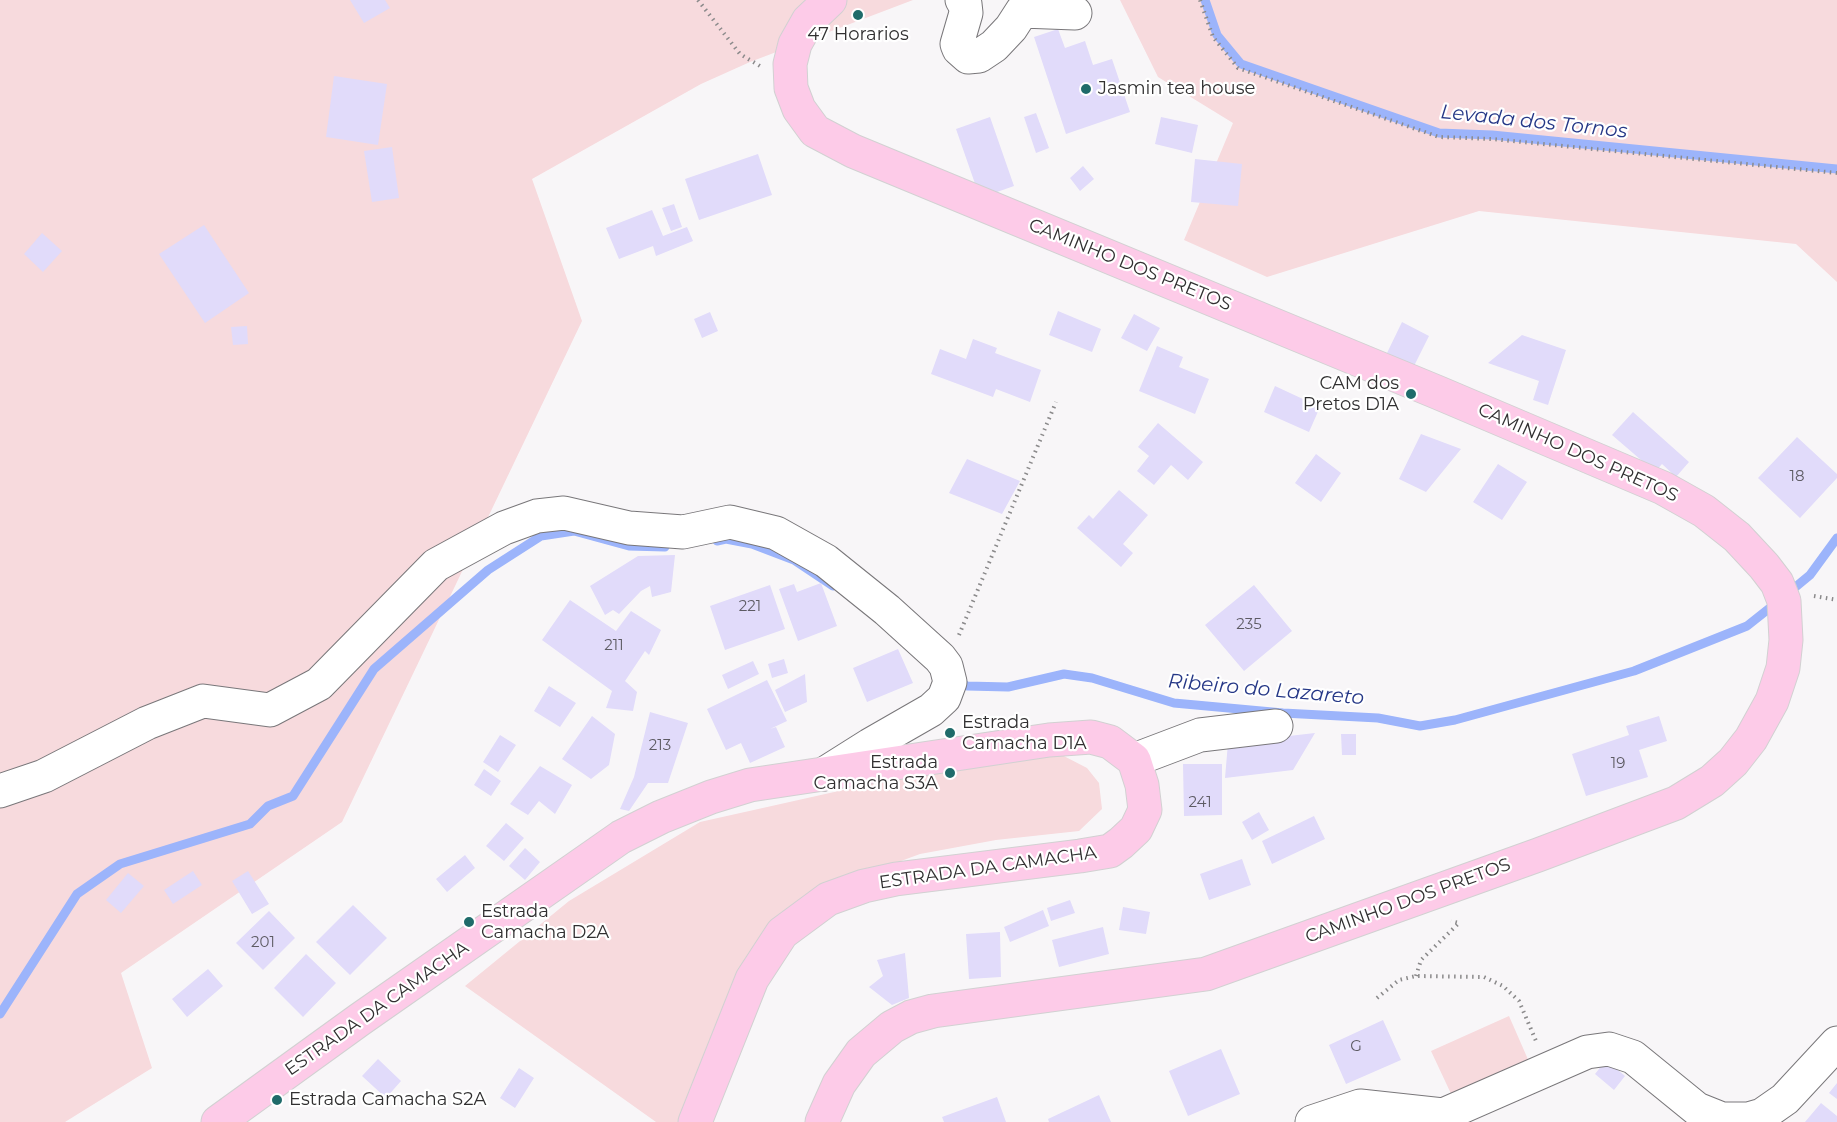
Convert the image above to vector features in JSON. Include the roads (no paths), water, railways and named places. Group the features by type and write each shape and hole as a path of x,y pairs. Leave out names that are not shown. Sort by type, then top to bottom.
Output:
{"main road":[{"name":"CAMINHO DOS PRETOS","path":"822,1122 839,1084 861,1053 892,1027 911,1017 933,1011 1206,974 1676,803 1712,781 1733,762 1751,739 1772,701 1783,668 1786,640 1780,592 1737,537 1704,511 1663,488 1429,388 853,152 814,131 799,109 791,88 790,64 795,44 808,21 830,0"},
{"name":"ESTRADA DA CAMACHA","path":"218,1122 358,1020 621,837 671,813 750,785 1015,744 1091,737 1110,742 1134,760 1142,785 1145,810 1136,829 1110,851 896,879 864,886 828,899 782,933 753,979 695,1122"}],"street":[{"path":"962,0 966,13 957,44 959,49 969,57 979,56 994,46 1011,28 1022,11 1075,13"},
{"path":"0,791 44,776 147,723 202,701 270,710 298,697 319,684 436,565 504,528 546,515 564,513 629,528 683,531 730,522 776,533 826,561 887,610 940,658 948,674 944,698 932,710 824,774"},
{"path":"1134,760 1200,735 1276,726"},
{"path":"1312,1122 1360,1106 1443,1115 1587,1052 1609,1049 1633,1057 1697,1110 1722,1119 1742,1119 1774,1108 1837,1043"}],"waterway":[{"name":"Levada dos Tornos","path":"1205,0 1217,35 1241,64 1439,133 1492,135 1837,169"},
{"name":"Ribeiro do Lazareto","path":"0,1014 77,894 120,864 250,824 268,806 293,796 374,669 488,570 541,536 574,531 629,546 665,547"},
{"name":"Ribeiro do Lazareto","path":"1787,594 1810,575 1837,538"},
{"name":"Ribeiro do Lazareto","path":"717,541 726,539 752,544 794,560 833,586"},
{"name":"Ribeiro do Lazareto","path":"955,680 967,686 1008,687 1064,674 1092,678 1174,703 1283,713 1378,718 1420,726 1455,720 1634,671 1747,626 1776,603"}],"place":[{"name":"47 Horarios","path":"858,15"},
{"name":"Jasmin tea house","path":"1086,89"},
{"name":"CAM dos Pretos D1A","path":"1411,394"},
{"name":"Estrada Camacha D1A","path":"950,733"},
{"name":"Estrada Camacha S3A","path":"950,773"},
{"name":"Estrada Camacha D2A","path":"469,922"},
{"name":"Estrada Camacha S2A","path":"277,1100"}]}
